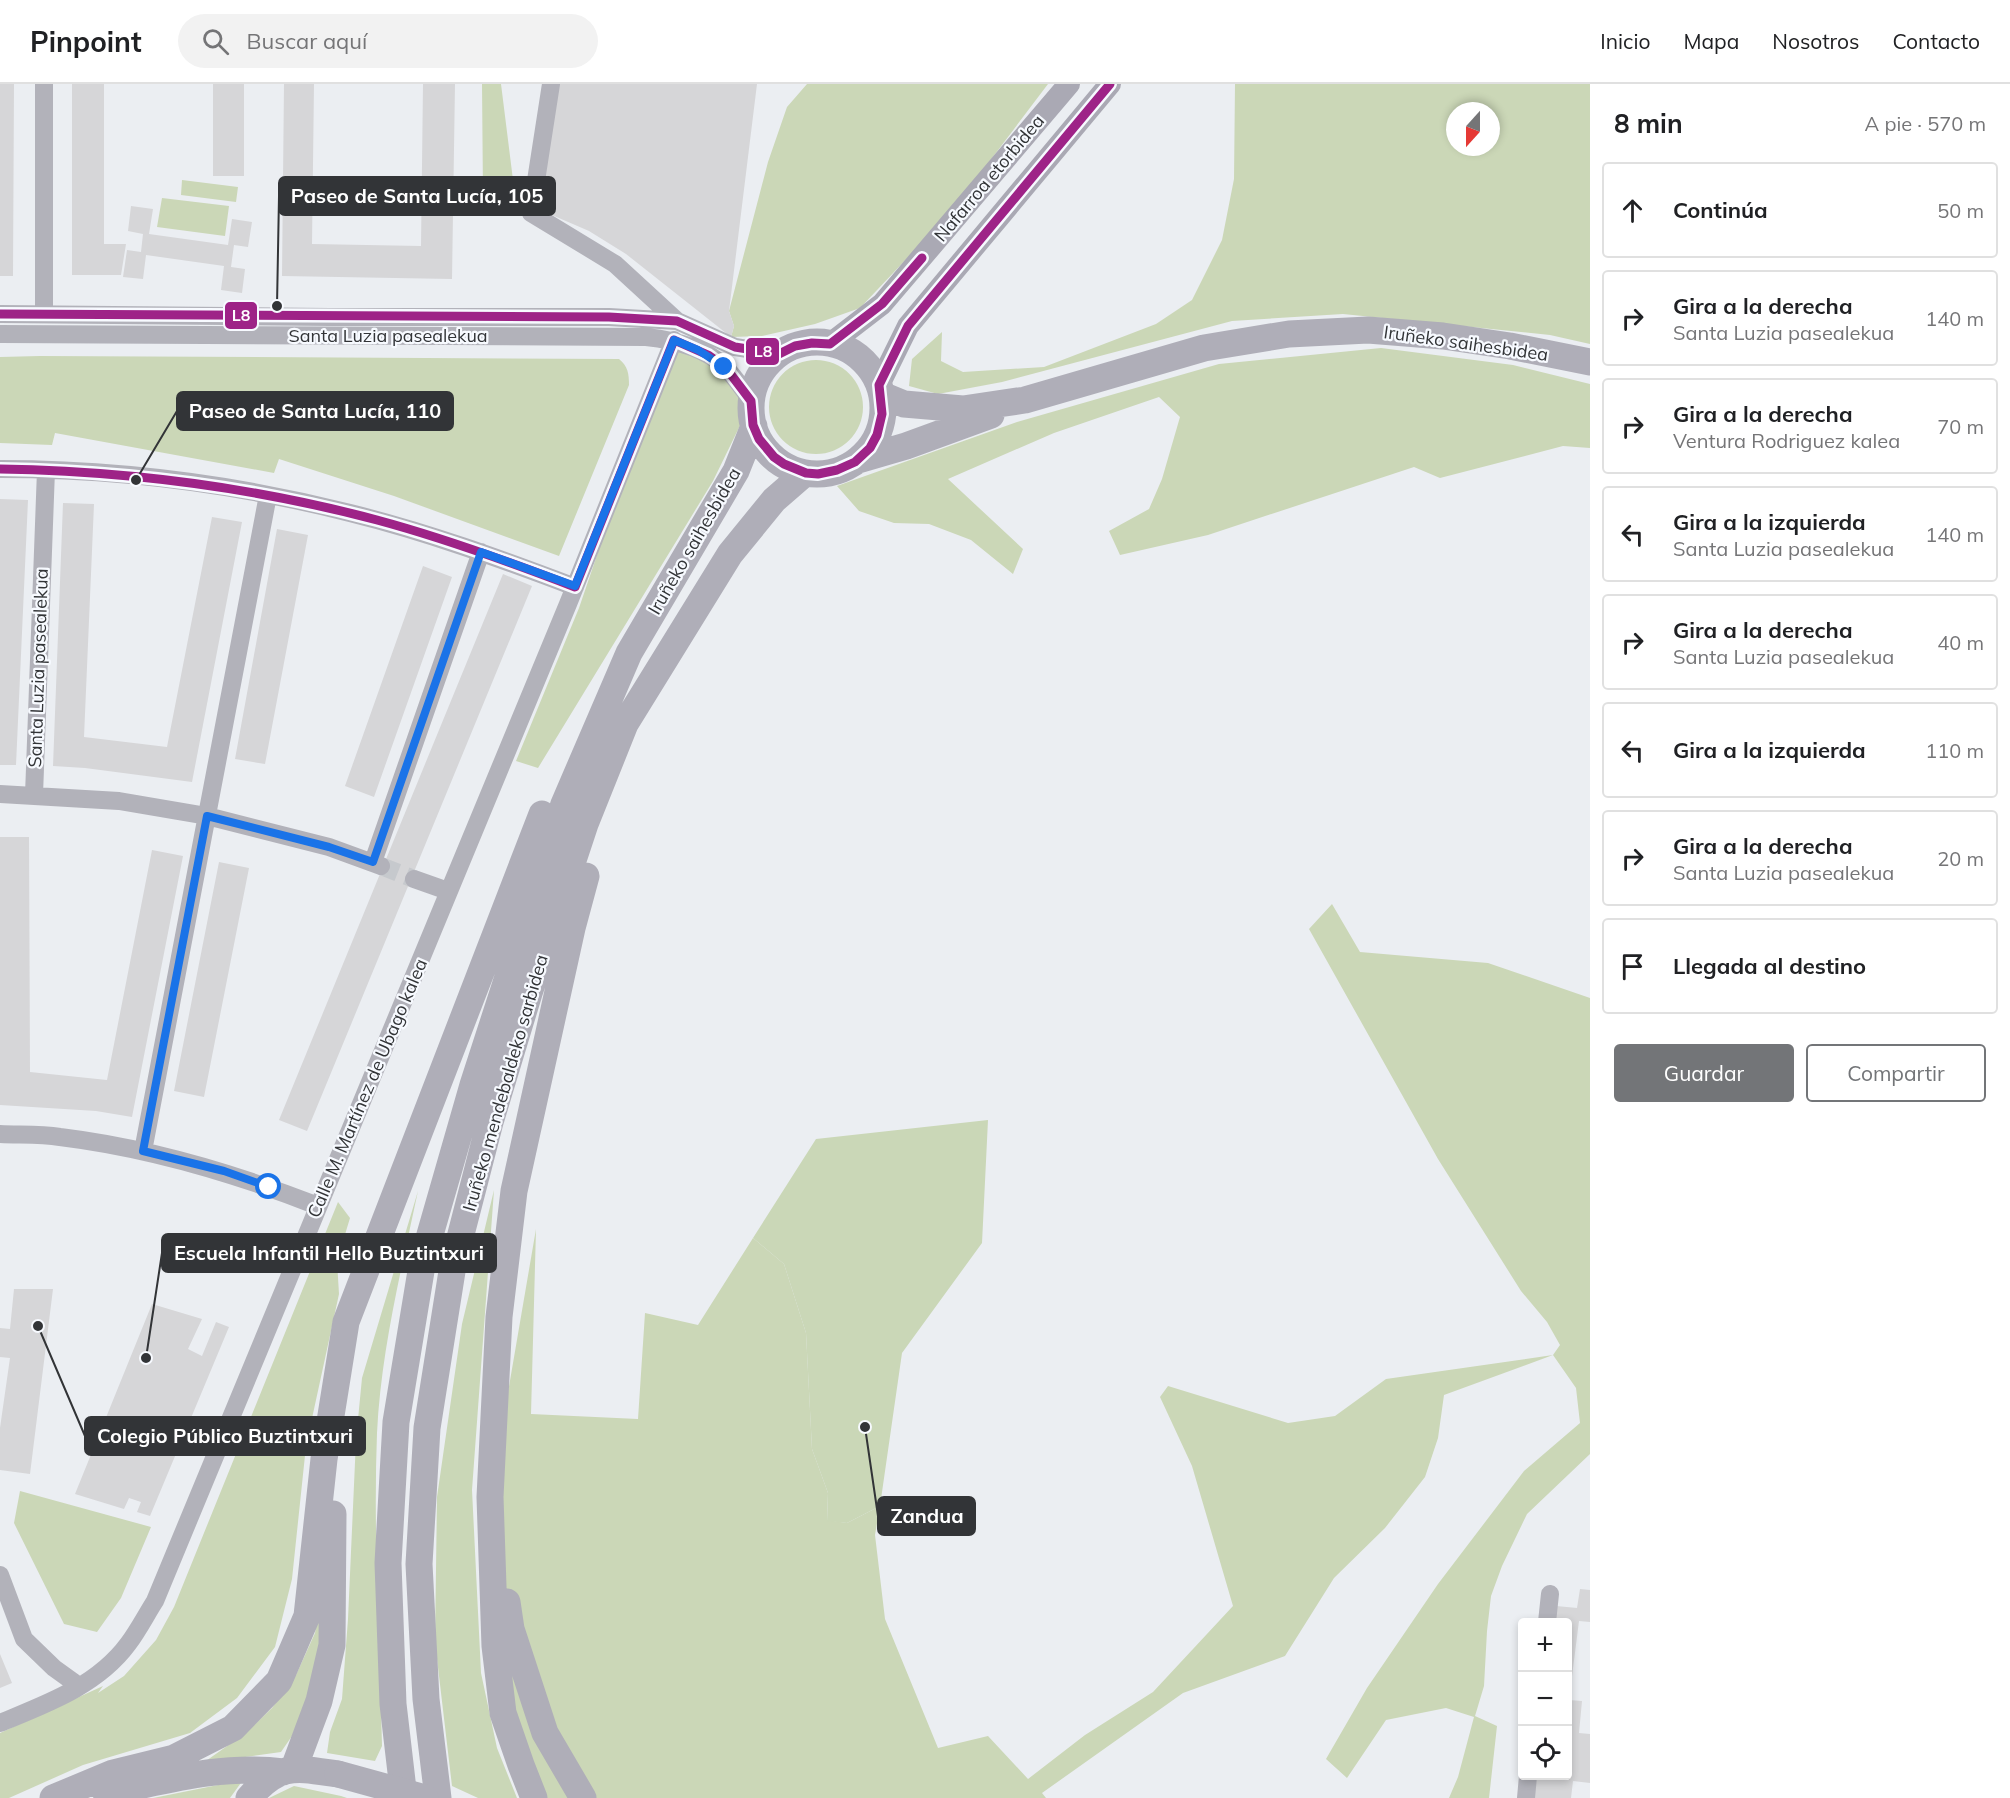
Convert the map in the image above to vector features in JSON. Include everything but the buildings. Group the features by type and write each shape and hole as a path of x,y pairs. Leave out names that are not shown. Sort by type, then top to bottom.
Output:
{"highway":[{"name":"Iruñeko saihesbidea","path":"880,390 904,404 963,410 1025,400 1204,348 1289,334 1368,330 1443,336 1510,346 1590,362"},
{"path":"812,343 830,344 851,352 868,366 880,390 883,415 880,430 871,447 858,460 842,470 824,474 806,473 788,467 773,457 761,443 753,414 756,383 766,367 779,354 795,346 812,343"},
{"name":"Iruñeko saihesbidea","path":"858,460 906,446 998,413 1025,400"},
{"name":"Iruñeko saihesbidea","path":"629,653 736,471 753,414"},
{"name":"Iruñeko saihesbidea","path":"675,643 730,554 774,500 806,473"},
{"path":"534,1798 503,1713 495,1646 490,1497 499,1317 514,1191 572,928 602,817 636,727 675,643"},
{"name":"Iruñeko mendebaldeko sarbidea","path":"438,1798 426,1699 419,1564 427,1428 453,1264 490,1122 529,993 585,824 625,724 675,643"},
{"path":"53,1798 113,1773 174,1758 232,1728 279,1681 307,1616 324,1459 346,1322 555,780 594,695 629,653"},
{"name":"Iruñeko mendebaldeko sarbidea","path":"404,1798 393,1704 388,1563 396,1422 423,1259 472,1086 564,804 629,653"},
{"path":"249,1798 262,1783 288,1770 320,1701 332,1645 334,1475 342,1386 364,1301 409,1160"},
{"path":"490,1497 511,1629 545,1733 584,1798"},
{"path":"89,1798 209,1772 256,1768 338,1774 425,1798"}],"main road":[{"name":"Nafarroa etorbidea","path":"830,344 882,304 1069,84"},
{"name":"Nafarroa etorbidea","path":"880,390 908,326 1110,84"}],"street":[{"path":"44,84 44,314"},
{"path":"551,84 531,213 615,264 677,321"},
{"name":"Santa Luzia pasealekua","path":"0,314 609,317 677,321 735,347 779,354"},
{"name":"Santa Luzia pasealekua","path":"0,334 646,337 674,340 698,350 724,367 753,414"},
{"name":"Calle M. Martínez de Ubago kalea","path":"0,1724 64,1696 101,1672 127,1645 155,1601 575,586 674,340"},
{"path":"0,469 46,470 178,481 268,495 351,513 481,552 575,586"},
{"name":"Santa Luzia pasealekua","path":"34,795 46,470"},
{"path":"143,1151 268,495"},
{"path":"0,794 119,801 207,816 329,847 377,864 481,552"},
{"path":"414,879 448,891"},
{"path":"0,1134 58,1136 143,1151 224,1171 318,1206"},
{"path":"0,1575 24,1639 54,1668 79,1686"},
{"path":"1548,1618 1550,1594"},
{"path":"1526,1798 1528,1780"}],"green space":[{"path":"482,84 501,84 515,196 483,196"},
{"path":"807,84 1048,84 986,166 930,234 860,308 815,324 762,336 731,337 734,326 729,311 768,162 787,107"},
{"path":"1235,84 1590,84 1590,344 1550,335 1343,314 1232,321 1002,382 938,394 909,386 912,359 942,332 941,361 963,372 1044,367 1156,324 1192,300 1222,240 1234,179"},
{"path":"182,180 238,187 236,202 181,195"},
{"path":"162,198 229,206 225,236 157,227"},
{"path":"674,340 698,350 752,401 713,481 538,768 516,761 579,608 655,385"},
{"path":"1381,348 1513,365 1590,384 1590,448 1563,446 1440,478 1414,467 1208,535 1120,555 1109,531 1149,509 1162,479 1180,417 1159,397 1054,433 948,479 1023,549 1013,574 971,540 929,524 894,523 859,511 837,486 1017,422 1219,364"},
{"path":"0,357 619,359 627,371 629,385 559,556 394,496 279,459 274,473 55,433 52,445 0,443"},
{"path":"816,360 834,364 849,374 859,389 863,407 859,425 849,440 834,450 816,454 798,450 783,440 773,425 769,407 773,389 783,374 798,364"},
{"path":"1332,904 1360,952 1488,963 1590,998 1590,1454 1527,1514 1502,1566 1491,1596 1484,1686 1475,1716 1497,1726 1489,1798 1449,1798 1458,1777 1474,1717 1446,1708 1386,1720 1347,1778 1326,1759 1367,1688 1438,1584 1524,1471 1580,1423 1576,1388 1553,1355 1560,1345 1547,1322 1521,1291 1438,1159 1309,929"},
{"path":"988,1120 982,1243 902,1353 880,1506 847,1523 827,1521 828,1493 812,1449 806,1333 784,1264 753,1238 816,1139"},
{"path":"494,1190 472,1490 481,1673 497,1748 517,1798 478,1798 452,1786 435,1642 437,1497 462,1324"},
{"path":"418,1191 393,1311 379,1402 376,1511 382,1746 375,1761 327,1753 330,1732 342,1699 356,1440 362,1378"},
{"path":"338,1202 350,1218 337,1261 339,1294 306,1446 292,1579 275,1647 237,1698 190,1733 83,1765 9,1798 0,1798 0,1733 103,1686 98,1693 124,1676 156,1640 174,1607"},
{"path":"536,1229 531,1414 638,1419 645,1313 698,1325 753,1238 784,1264 806,1333 812,1449 828,1493 827,1520 847,1523 880,1506 875,1535 885,1619 938,1748 988,1736 1028,1779 1085,1735 1153,1692 1233,1606 1192,1466 1160,1397 1168,1386 1288,1423 1335,1416 1386,1379 1553,1355 1444,1395 1438,1438 1425,1477 1385,1528 1334,1578 1285,1656 1183,1693 1042,1793 1046,1798 534,1798 521,1765 490,1497"},
{"path":"20,1491 151,1527 121,1598 97,1632 64,1624 14,1523"},
{"path":"322,1590 322,1661 292,1736 281,1752 203,1763 247,1732 272,1708 296,1675 315,1633"},
{"path":"243,1780 230,1798 153,1798"},
{"path":"294,1786 341,1796 347,1798 269,1798"}],"tunnel":[{"path":"381,866 414,879"}],"transit line":[{"name":"L8","path":"0,469 143,477 284,498 377,520 427,535 575,587 674,340 708,355 726,368 751,401 753,425 759,439 774,457 784,464 806,473 818,474 837,470 855,462 870,448 877,435 882,414 879,385 908,326 1110,84"},
{"name":"L8","path":"0,314 609,317 677,321 735,347 779,354 795,346 812,343 830,344 882,304 922,258"}],"place":[{"name":"Paseo de Santa Lucía, 105","path":"277,306"},
{"name":"Paseo de Santa Lucía, 110","path":"136,480"},
{"name":"Colegio Público Buztintxuri","path":"38,1326"},
{"name":"Escuela Infantil Hello Buztintxuri","path":"146,1358"},
{"name":"Zandua","path":"865,1427"}],"route":[{"path":"269,1187 224,1171 143,1151 207,816 329,847 373,862 481,552 575,586 674,340 698,350 724,367"}]}
